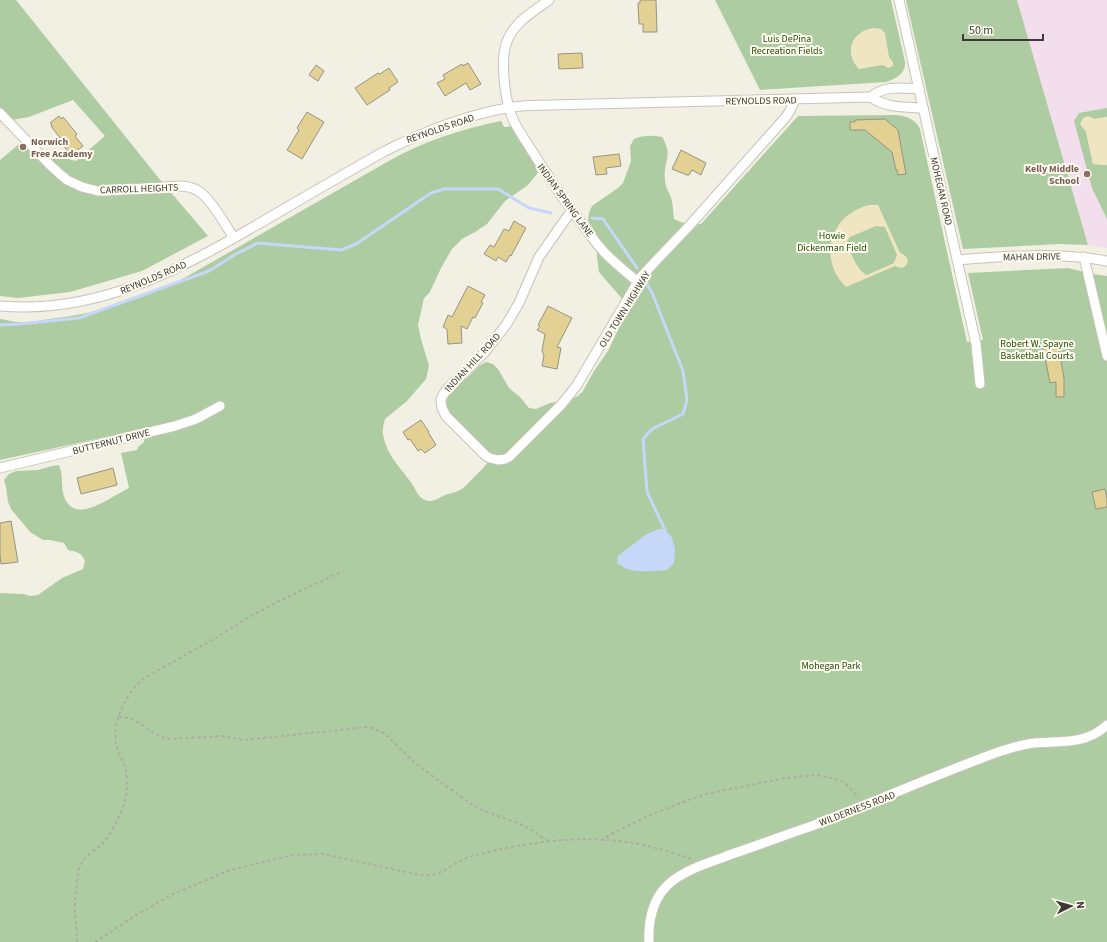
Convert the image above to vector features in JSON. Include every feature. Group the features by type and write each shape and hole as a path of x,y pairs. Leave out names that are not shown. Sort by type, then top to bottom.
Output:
{"street":[{"name":"INDIAN SPRING LANE","path":"549,0 529,14 507,40 504,52 504,67 509,108 521,134 551,182 607,254 638,282"},
{"name":"MOHEGAN ROAD","path":"899,0 976,344 980,384"},
{"name":"REYNOLDS ROAD","path":"871,97 877,92 886,89 919,89"},
{"name":"REYNOLDS ROAD","path":"0,306 34,307 84,301 141,284 175,270 214,250 402,142 432,129 509,108 552,105 871,97 879,102 887,104 923,108"},
{"name":"OLD TOWN HIGHWAY","path":"498,460 505,459 512,455 568,398 638,282 785,118 795,99"},
{"name":"CARROLL HEIGHTS","path":"0,113 50,165 67,180 82,187 98,190 179,186 197,190 206,198 234,238"},
{"name":"INDIAN HILL ROAD","path":"498,460 490,458 446,416 442,408 442,397 446,390 484,353 506,325 519,303 539,257 572,210"},
{"name":"MAHAN DRIVE","path":"957,260 1030,255 1084,257 1107,261"},
{"path":"1084,257 1107,356"},
{"name":"BUTTERNUT DRIVE","path":"0,468 175,426 196,419 220,406"},
{"name":"WILDERNESS ROAD","path":"649,942 651,913 656,901 662,892 676,879 690,871 812,826 1001,751 1033,743 1078,740 1096,734 1107,725"}],"path":[{"path":"77,942 75,894 80,866 85,857 102,844 112,830 120,814 127,790 124,764 116,744 116,726 118,717 127,698 143,679 277,602 341,572"},
{"path":"118,717 129,718 136,721 160,737 168,739 222,736 245,740 372,728 384,733 425,771 477,808 520,824 549,842"},
{"path":"600,840 640,820 694,798 706,794 784,778 817,775 835,779 844,782 850,787 865,805"},
{"path":"95,942 141,912 173,894 228,871 294,855 323,854 410,874 431,875 470,857 514,847 549,842 600,840 635,843 686,856 707,864"}],"shaded area":[{"name":"Kelly Middle School","path":"1017,0 1107,0 1107,248 1088,245"}],"green space":[{"name":"Norwich Free Academy","path":"0,0 16,0 157,176 208,236 142,271 70,292 18,298 0,296 0,160 18,145 76,161 105,136 73,100 29,117 0,122"},
{"name":"Luis DePina Recreation Fields","path":"715,0 891,0 905,62 904,69 900,75 886,82 760,90"},
{"path":"906,0 1017,0 1088,245 1061,244 963,249"},
{"path":"1107,108 1107,117 1094,119 1091,117 1083,118 1081,124 1086,131 1093,164 1107,165 1107,219 1092,188 1074,121 1079,113"},
{"name":"Mohegan Park","path":"798,116 904,116 910,119 916,123 920,129 967,342 983,340 968,273 1068,268 1107,276 1107,942 0,942 0,593 24,594 30,596 38,595 62,578 83,569 85,561 78,553 68,550 64,543 43,540 30,532 11,509 8,502 4,480 9,474 16,471 38,470 59,465 65,499 69,505 73,508 83,510 94,507 129,488 121,453 137,450 138,447 144,442 147,428 0,460 0,319 21,322 67,317 102,310 153,293 186,277 414,148 457,132 501,121 504,127 517,126 528,136 544,161 537,174 528,185 505,201 487,224 462,239 452,249 430,292 424,298 418,325 429,366 426,379 407,401 385,419 383,432 390,454 412,483 420,497 428,501 433,501 462,489 486,465 489,460 449,418 445,405 448,397 457,385 479,366 486,362 493,364 498,369 509,388 520,397 529,408 536,409 550,403 571,399 578,396 583,391 594,371 608,351 626,309 624,301 599,272 596,234 588,221 592,206 623,183 631,161 630,146 634,139 648,136 662,137 667,147 665,178 666,187 672,200 674,219 684,223 701,224"}],"sand":[{"path":"875,28 881,29 885,33 889,57 893,62 893,66 888,68 883,65 859,69 852,56 852,43 861,33"},
{"path":"1088,116 1094,119 1107,117 1107,165 1093,164 1086,131 1080,124 1083,118"},
{"path":"869,205 878,205 900,253 906,257 908,261 904,267 901,268 895,266 846,287 837,276 832,263 830,251 832,239 837,228 845,218 856,210","holes":["876,226 885,227 897,255 894,263 867,275 857,266 847,241 850,237"]}],"water":[{"path":"658,529 665,530 671,536 675,548 674,563 667,570 634,571 622,567 617,563 618,556 645,535"}],"building":[{"path":"640,0 656,0 657,32 643,32 643,24 639,24 638,3 640,3"},
{"path":"582,53 583,68 559,69 558,54"},
{"path":"468,63 481,84 470,90 466,83 445,96 437,83 445,79 443,75 462,64 463,66"},
{"path":"316,65 324,71 318,81 309,75"},
{"path":"389,68 398,82 389,88 390,90 367,105 355,88 378,73 380,74"},
{"path":"307,112 324,122 302,159 287,150 299,130 297,128"},
{"path":"59,116 61,119 63,117 77,134 75,136 83,146 71,155 61,143 63,142 50,123"},
{"path":"885,119 898,130 906,174 898,175 892,152 865,130 850,130 850,122 855,122 855,120"},
{"path":"681,150 706,163 701,175 692,170 689,175 687,175 672,169"},
{"path":"619,154 621,166 606,168 607,174 596,175 593,157"},
{"path":"514,221 526,228 511,256 510,255 506,262 498,257 496,261 484,254 490,245 494,247 504,229 509,231"},
{"path":"468,286 485,295 481,302 483,303 467,329 461,326 462,343 448,344 447,329 443,327 448,315 452,317"},
{"path":"548,306 572,318 557,347 561,348 557,369 542,366 544,355 542,351 545,334 537,330"},
{"path":"1058,345 1064,378 1064,397 1056,397 1056,382 1050,383 1043,348"},
{"path":"421,420 436,445 425,453 421,449 418,451 403,432"},
{"path":"113,468 117,485 81,494 77,478"},
{"path":"1105,489 1107,507 1096,509 1092,492"},
{"path":"11,521 18,562 1,564 0,523"}],"waterway":[{"path":"0,325 79,318 209,271 236,254 258,243 341,250 356,244 431,193 444,189 498,189 529,208 551,213"},
{"path":"592,218 603,219 637,268"},
{"path":"647,284 653,295 683,371 687,400 683,414 652,429 643,439 647,492 665,530"}],"place":[{"name":"Norwich Free Academy","path":"23,147"},
{"name":"Kelly Middle School","path":"1087,174"}],"park label":[{"name":"Howie Dickenman Field","path":"832,240"},
{"name":"Robert W. Spayne Basketball Courts","path":"1037,348"}]}
